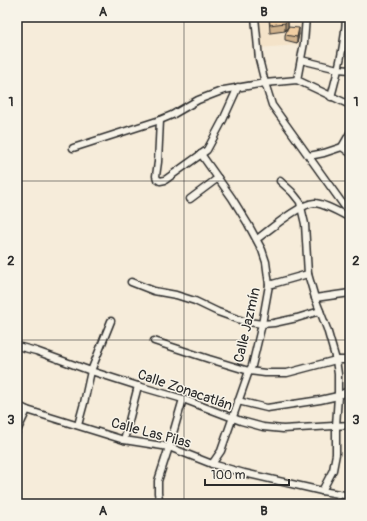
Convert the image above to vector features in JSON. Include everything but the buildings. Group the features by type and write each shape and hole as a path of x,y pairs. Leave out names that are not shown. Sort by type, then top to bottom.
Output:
{"street":[{"path":"255,17 259,59 272,105 350,214"},
{"path":"297,80 304,43 306,17"},
{"path":"331,97 338,69 346,26 346,17"},
{"path":"301,60 338,69 350,70"},
{"path":"73,148 160,120 209,95 224,90 265,82 297,80 350,105"},
{"path":"160,120 156,176 160,181 165,180 207,150 240,87"},
{"path":"309,156 342,147 350,133"},
{"path":"342,147 350,153"},
{"name":"Calle Jazmín","path":"201,154 232,198 257,239 266,262 268,285 262,324 252,366 221,450 212,464"},
{"path":"190,199 218,178"},
{"path":"280,181 300,202 305,224 308,274 315,298 327,329 336,360 338,374 336,454 333,470 322,491"},
{"path":"257,239 301,207 310,204 320,204 350,218"},
{"path":"268,285 308,274"},
{"path":"131,282 154,291 176,295 195,301 218,312 243,321 262,324 297,318 320,311"},
{"path":"315,298 350,293"},
{"path":"78,425 91,371 111,321"},
{"path":"154,341 249,371 265,373 287,373 336,360 350,360"},
{"name":"Calle Zonacatlán","path":"17,346 36,351 91,371 183,399 232,419 263,427 283,429 350,425"},
{"path":"124,440 138,386"},
{"path":"238,401 267,408 320,400 338,396 350,390"},
{"path":"160,504 158,481 183,399"},
{"name":"Calle Las Pilas","path":"17,405 27,410 124,440 169,447 212,464 244,473 350,496"},
{"path":"17,431 27,410"}],"shaded area":[{"path":"257,17 302,17 299,45 258,48"}]}
